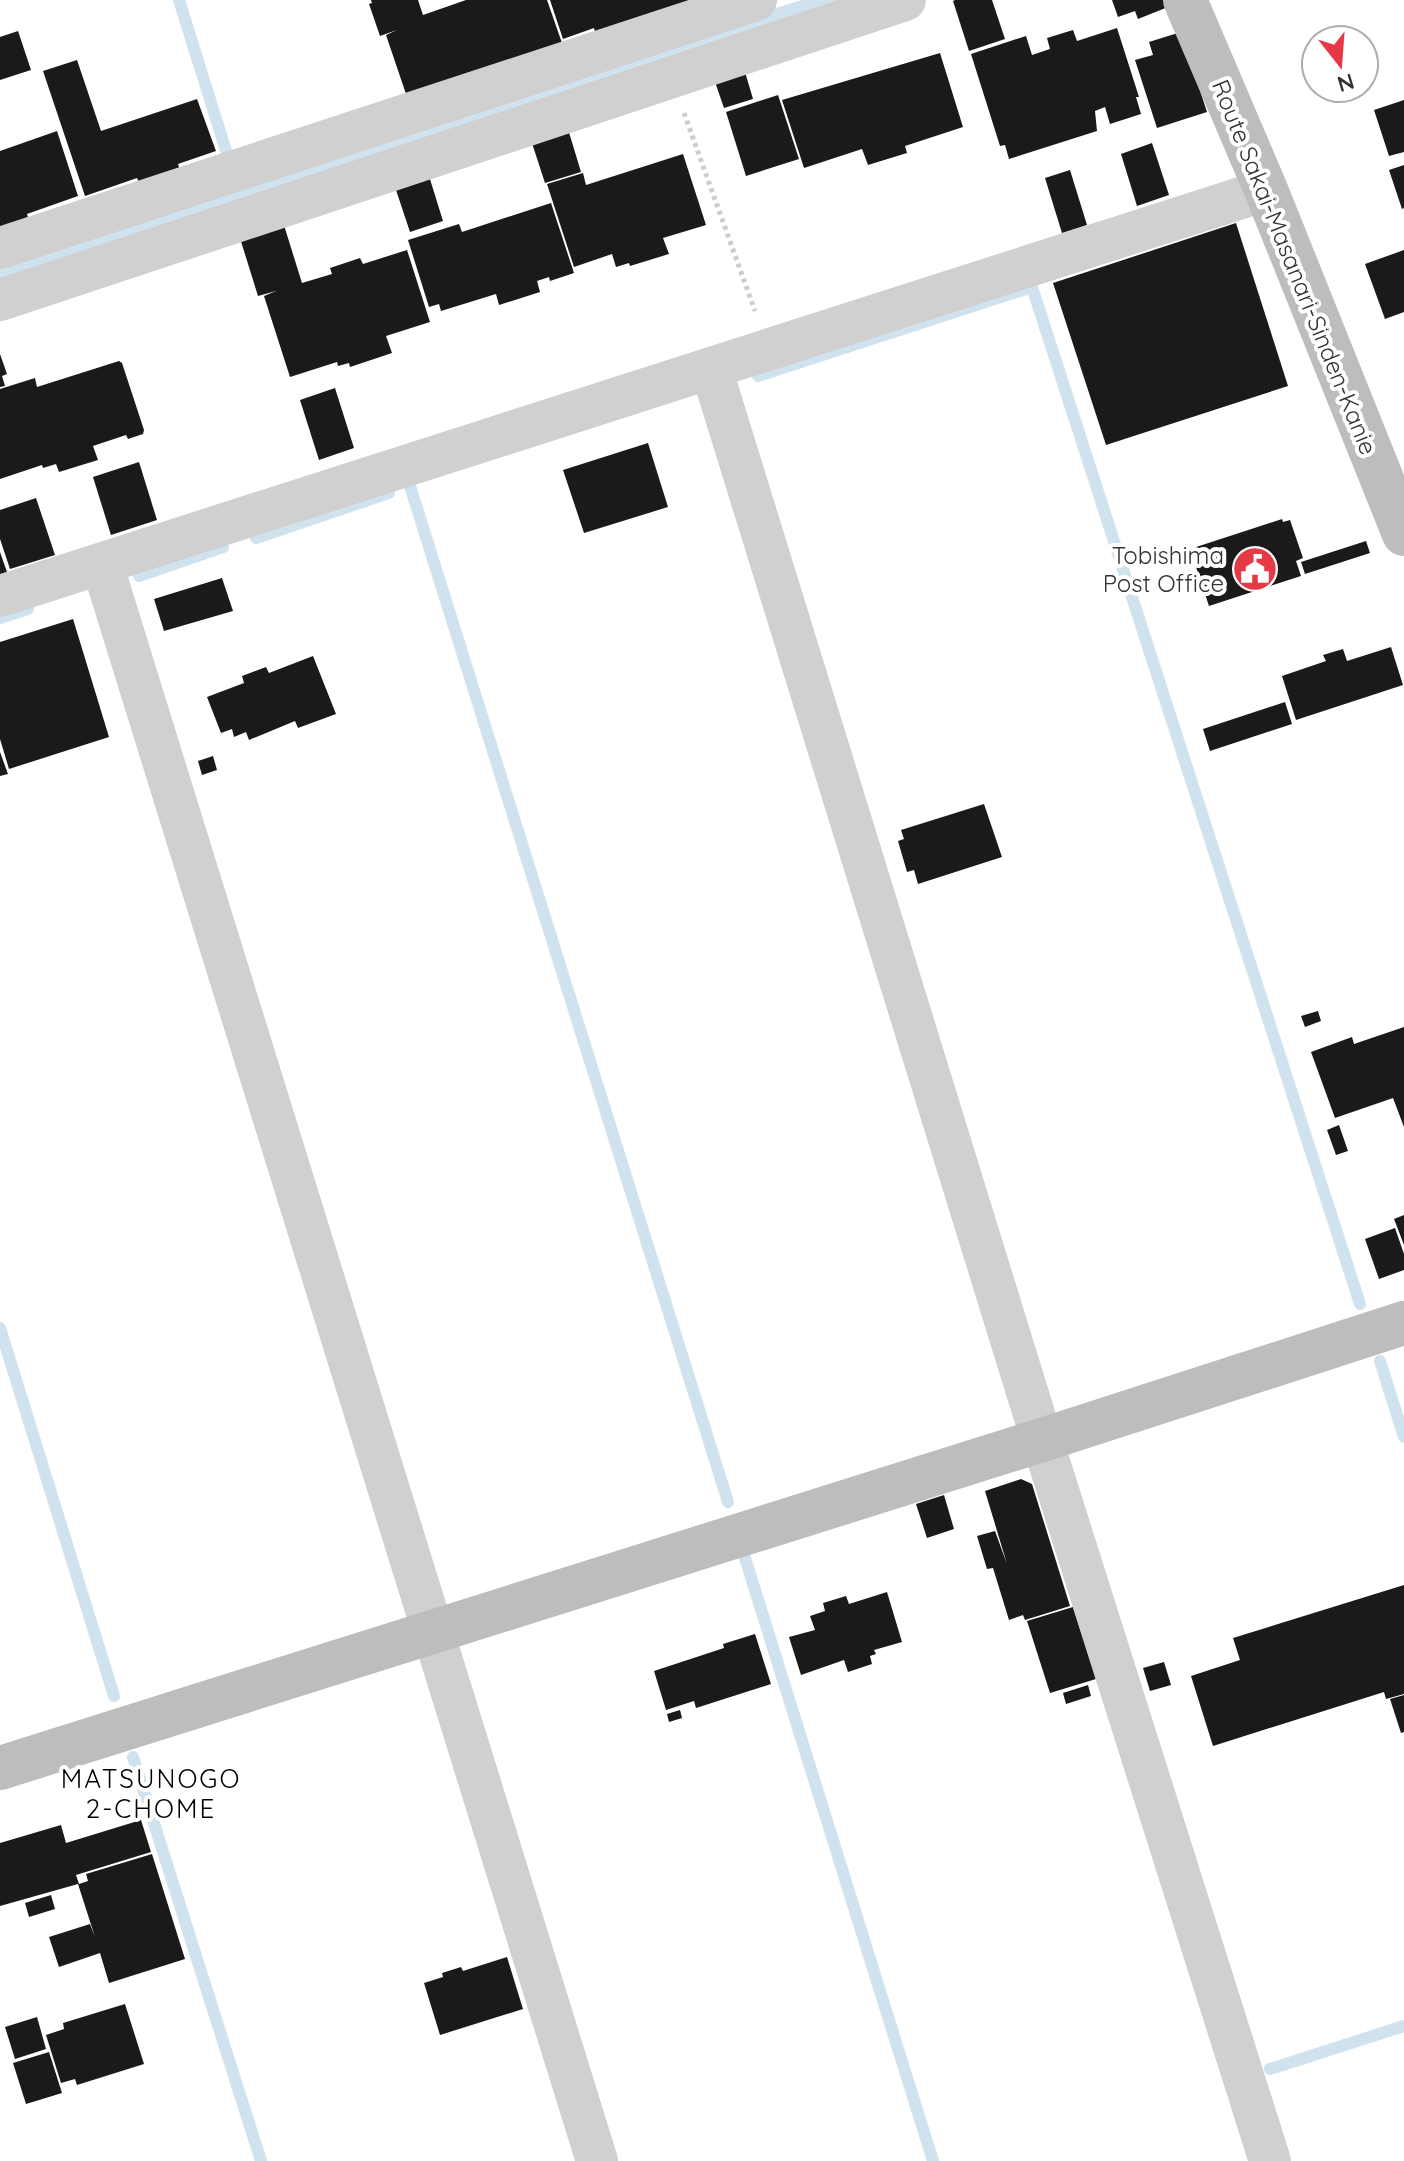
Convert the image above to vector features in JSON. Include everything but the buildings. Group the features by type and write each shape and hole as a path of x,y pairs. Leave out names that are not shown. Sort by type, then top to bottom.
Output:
{"street":[{"path":"0,248 756,0"},
{"path":"0,300 905,0"},
{"name":"Route Sakai-Masanari-Sinden-Kanie","path":"1185,0 1266,190 1404,534"},
{"path":"0,596 1266,190"},
{"path":"711,368 1042,1440 1270,2161"},
{"path":"102,564 597,2161"},
{"path":"0,1768 1404,1323"}],"path":[{"path":"672,79 769,349"}],"water":[{"path":"801,0 862,0 0,282 0,263"}],"waterway":[{"path":"179,0 227,154"},
{"path":"758,376 1032,287 1360,1304"},
{"path":"410,486 728,1502"},
{"path":"256,538 389,493"},
{"path":"139,576 223,547"},
{"path":"0,618 28,609"},
{"path":"0,1328 114,1696"},
{"path":"1380,1361 1404,1437"},
{"path":"745,1558 933,2161"},
{"path":"133,1757 261,2161"},
{"path":"1270,2069 1404,2026"}],"place":[{"name":"Tobishima Post Office","path":"1255,569"}],"district":[{"name":"MATSUNOGO 2-CHOME","path":"151,1793"}]}
